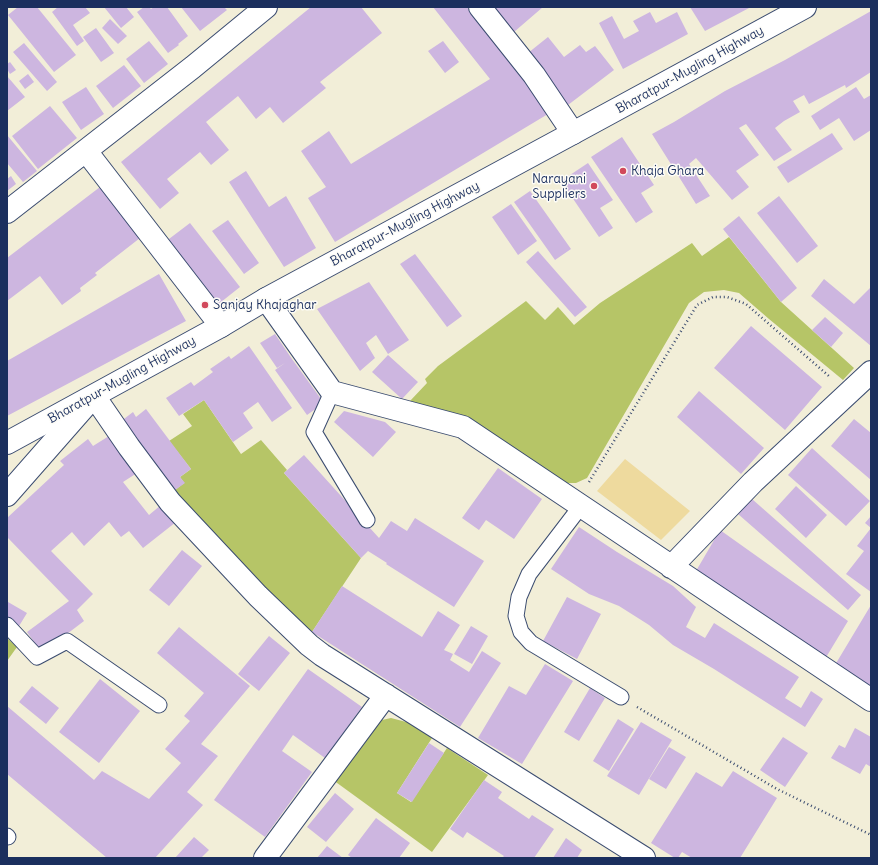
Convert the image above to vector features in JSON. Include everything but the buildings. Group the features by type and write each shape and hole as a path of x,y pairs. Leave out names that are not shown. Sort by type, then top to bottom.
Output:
{"street":[{"path":"7,212 193,67 266,7"},
{"path":"480,7 534,75 574,133"},
{"name":"Bharatpur-Mugling Highway","path":"7,443 221,326 266,299 805,7"},
{"path":"86,151 221,326"},
{"path":"266,299 332,392 463,427 871,700"},
{"path":"671,566 753,482 871,372"},
{"path":"7,495 94,396 128,447 170,502 258,596 310,645 322,655 644,858"},
{"path":"265,858 386,695"}],"lane":[{"path":"332,392 314,432 367,520"},
{"path":"579,505 529,574 519,597 516,616 521,632 531,642 621,697"},
{"path":"7,626 37,657 67,641 159,705"}],"path":[{"path":"579,505 697,305 713,297 727,297 746,304 849,393"},
{"path":"621,697 777,789 871,836"}],"green space":[{"path":"729,237 781,302 854,368 843,380 739,293 724,290 704,292 689,303 587,478 576,483 561,483 469,420 410,401 427,383 425,379 438,366 526,301 545,320 558,307 574,325 600,303 692,243 702,256"},
{"path":"204,400 241,454 261,440 287,470 284,473 361,558 312,632 292,618 171,493 184,483 180,477 191,469 169,441 192,426 183,414"},
{"path":"7,638 17,647 7,661"},
{"path":"391,718 410,723 432,738 397,793 411,802 447,748 488,775 432,852 333,780 370,727 382,720"}],"sand":[{"path":"625,459 690,511 661,540 597,491"}],"place":[{"name":"Khaja Ghara","path":"623,171"},
{"name":"Narayani Suppliers","path":"594,186"},
{"name":"Sanjay Khajaghar","path":"205,305"}]}
